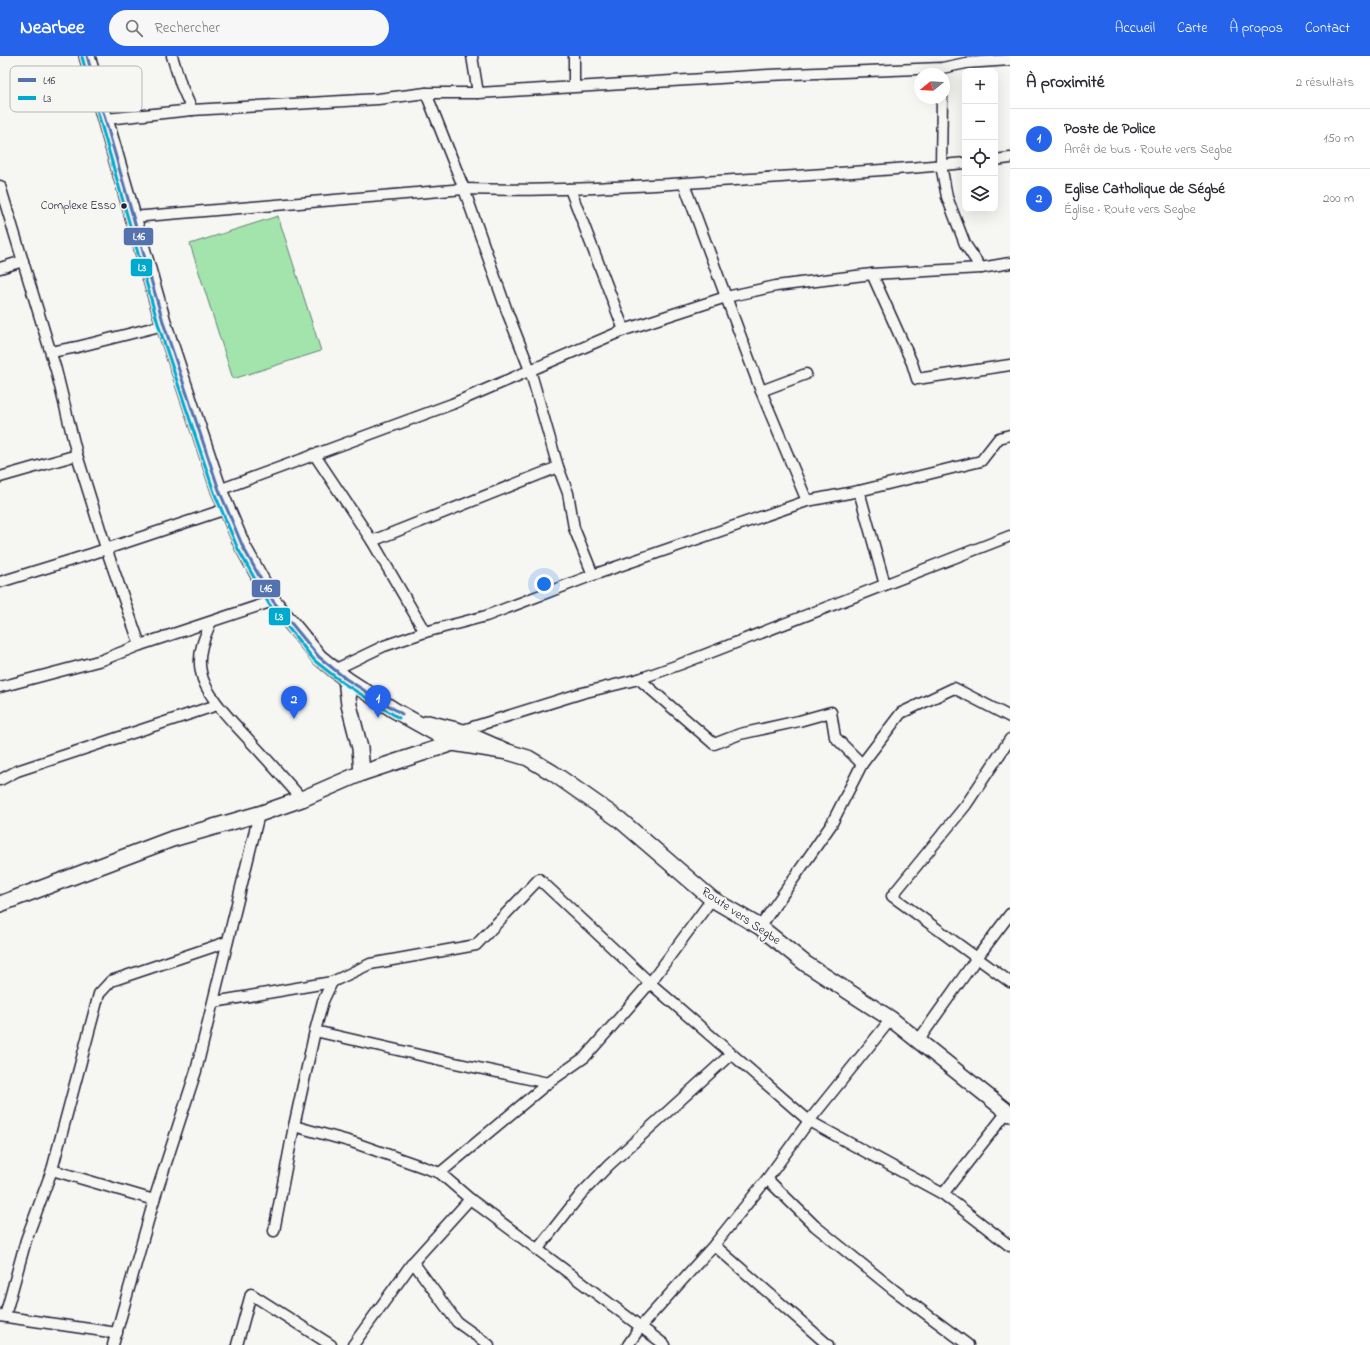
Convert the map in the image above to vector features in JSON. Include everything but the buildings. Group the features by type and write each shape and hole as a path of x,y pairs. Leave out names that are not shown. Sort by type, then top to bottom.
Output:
{"main road":[{"name":"Route vers Segbe","path":"87,56 90,66"},
{"name":"Route vers Segbe","path":"104,112 164,325 226,509 243,547 273,601 315,652 346,679 406,717 456,737 528,758 553,773 620,820 712,899 760,927 806,964 891,1019 1009,1114"},
{"path":"346,679 350,705 360,748 362,773"},
{"path":"0,904 172,839 259,814 302,799 362,773 456,737"}],"street":[{"path":"172,56 181,85 192,110"},
{"path":"472,56 478,93"},
{"path":"574,56 574,86"},
{"path":"950,68 966,63 1010,60"},
{"path":"106,119 192,110 378,99 426,93 478,93 768,75 914,72"},
{"path":"426,93 464,189 508,314 530,370 558,467 568,493 574,528 593,575"},
{"path":"942,104 941,165 947,197 965,244 981,268"},
{"path":"998,160 1010,158"},
{"path":"133,217 464,189 570,189 684,184 962,163"},
{"path":"684,184 761,391 807,501"},
{"path":"0,186 51,352 77,455 106,548 140,645"},
{"path":"570,189 624,330"},
{"path":"0,268 23,261"},
{"path":"219,490 452,404 624,330 726,298 776,286 872,274 981,268 1010,263"},
{"path":"872,274 912,363 917,379 1010,365"},
{"path":"51,352 164,325"},
{"path":"761,391 806,374"},
{"path":"334,670 384,646 425,632 486,616 593,575 807,501 859,491 981,461 999,438 1010,435"},
{"path":"314,454 372,541 425,632"},
{"path":"0,477 77,455"},
{"path":"372,541 558,467"},
{"path":"859,491 886,585"},
{"path":"0,582 226,509"},
{"path":"456,737 582,693 639,679 681,664 1010,536"},
{"path":"0,687 102,660 140,645 273,601"},
{"path":"211,622 202,642 200,656 201,673 206,686 218,704 302,799"},
{"path":"639,679 714,744 740,734 799,721 831,712 835,737 862,764"},
{"path":"760,927 831,825 862,764 900,713 954,688 1010,717"},
{"path":"0,780 17,771 218,704"},
{"path":"1010,739 966,805 892,896 1010,982"},
{"path":"113,1345 154,1200 196,1071 259,814"},
{"path":"214,1002 332,982 370,964 476,945 539,879 650,983 809,1121 943,1194 1010,1246"},
{"path":"440,1173 548,1083 585,1057 650,983 712,899"},
{"path":"918,1041 976,958 1010,914"},
{"path":"117,1333 2,1316 26,1240 52,1170 99,994 104,986 111,980 227,942"},
{"path":"274,1231 294,1126 315,1031 323,1002 332,982"},
{"path":"628,1345 641,1326 714,1245 767,1179 809,1121 891,1019"},
{"path":"315,1031 548,1083"},
{"path":"537,1250 581,1194 609,1165 730,1054"},
{"path":"943,1194 1009,1114"},
{"path":"294,1126 352,1142 440,1173 470,1199 537,1250 666,1345"},
{"path":"52,1170 154,1200"},
{"path":"767,1179 815,1226 894,1290 968,1345"},
{"path":"353,1345 413,1262 470,1199"},
{"path":"714,1245 828,1345"},
{"path":"413,1262 458,1322 489,1345"},
{"path":"237,1345 251,1294 331,1345"}],"green space":[{"path":"278,216 321,351 233,379 190,244"}],"transit line":[{"name":"L16","path":"87,56 90,66"},
{"name":"L3","path":"82,57 85,66"},
{"name":"L3","path":"98,112 159,327 214,492 238,549 269,604 315,661 343,683 399,718"},
{"name":"L16","path":"103,112 164,325 219,490 243,547 273,601 319,657 346,679 402,714"}],"place":[{"name":"Complexe Esso","path":"124,206"},
{"name":"Poste de Police","path":"378,718"},
{"name":"Eglise Catholique de Ségbé","path":"294,719"}]}
